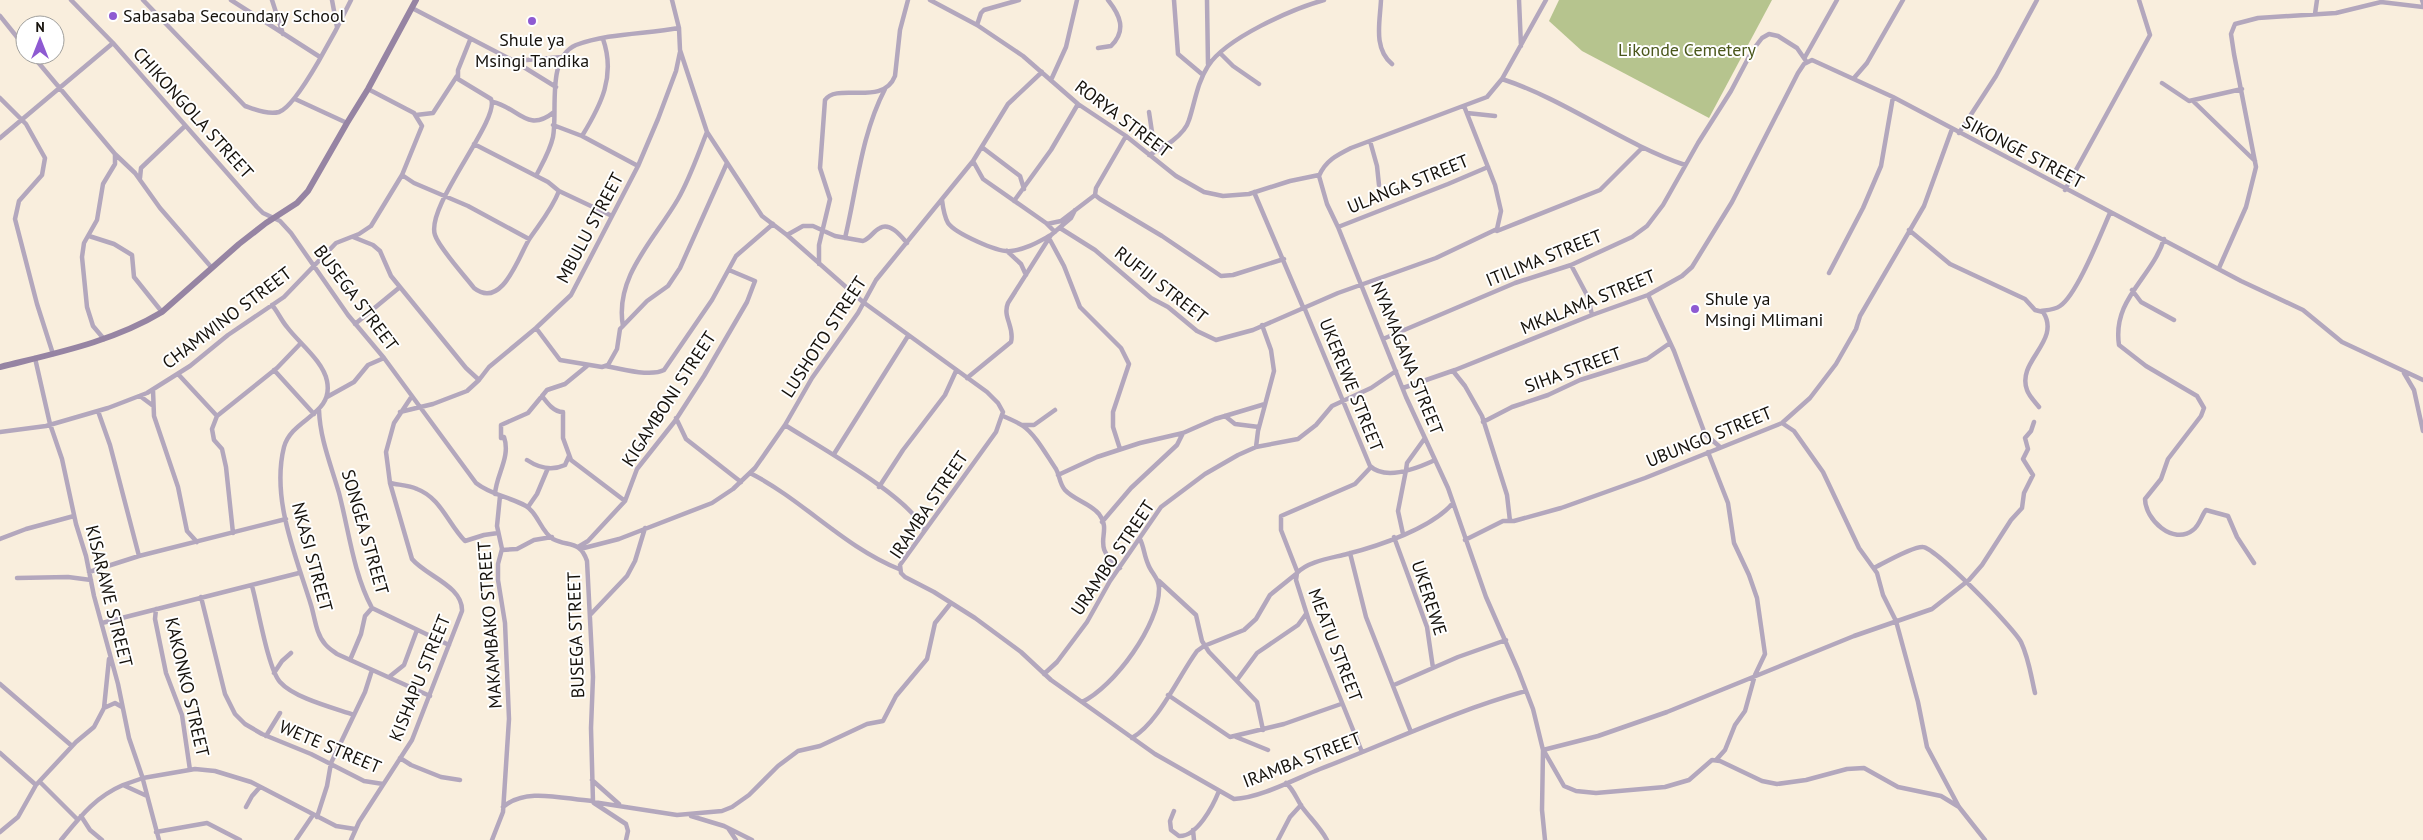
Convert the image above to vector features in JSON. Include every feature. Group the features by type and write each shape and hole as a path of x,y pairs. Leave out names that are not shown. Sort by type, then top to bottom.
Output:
{"street":[{"name":"CHIKONGOLA STREET","path":"71,0 113,43 257,207 263,213 276,218"},
{"path":"143,0 245,106 258,111 276,113 281,112 295,99 337,28 351,0"},
{"path":"231,0 320,57"},
{"path":"272,0 283,34"},
{"path":"332,0 337,28"},
{"path":"0,367 104,339 133,328 162,312 266,223 297,203 308,191 368,89 416,0"},
{"path":"672,0 679,28 680,50 707,132 757,210 863,302 998,403 1003,416 1022,425 1034,437 1058,475 1061,485 1066,492 1094,510 1102,522 1103,549 1110,560 1120,568"},
{"path":"845,238 859,167 872,115 885,89 895,76 900,30 908,0"},
{"name":"RORYA STREET","path":"930,0 977,24 1023,56 1078,104 1126,136 1176,176 1211,194 1234,196 1319,175"},
{"path":"977,24 984,10 1020,0"},
{"path":"1051,80 1066,47 1077,0"},
{"path":"1098,48 1111,46 1120,31 1120,19 1115,7 1108,0"},
{"path":"1174,0 1178,54 1203,75"},
{"path":"1207,0 1208,64"},
{"path":"1149,155 1156,152 1187,126 1203,75 1208,64 1220,53 1253,30 1324,0"},
{"path":"1381,0 1380,46 1385,58 1392,64"},
{"path":"1519,0 1521,47"},
{"path":"1319,175 1332,159 1370,141 1487,97 1502,79 1546,0"},
{"name":"MKALAMA STREET","path":"1403,388 1648,295 1682,276 1692,267 1732,202 1837,0"},
{"path":"1854,78 1866,63 1903,0"},
{"path":"1959,133 1996,76 2037,0"},
{"path":"2065,190 2150,35 2139,0"},
{"path":"2315,14 2317,0"},
{"path":"2219,268 2248,200 2256,162 2231,34 2235,24 2258,18 2336,12 2381,2 2423,7"},
{"path":"412,8 470,40 514,61 556,87"},
{"path":"0,16 15,35"},
{"path":"536,176 552,141 556,87 562,57 566,51 577,45 603,39 679,28"},
{"name":"ITILIMA STREET","path":"1383,339 1515,283 1570,265 1640,232 1663,205 1752,51 1762,38 1769,34 1778,36 1797,48 1806,59"},
{"path":"582,136 594,115 607,85 608,54 603,39"},
{"path":"368,89 416,115 433,114 457,76 470,40"},
{"path":"0,138 113,43"},
{"name":"MBULU STREET","path":"400,412 464,392 479,380 488,367 536,328 573,291 610,215 638,166 676,70 680,50"},
{"path":"1220,53 1233,66 1259,84"},
{"path":"514,61 562,57"},
{"name":"SIKONGE STREET","path":"1806,59 1854,78 1893,97 2065,190 2241,281 2303,310 2336,338 2381,358 2403,372 2423,380"},
{"path":"40,65 212,268"},
{"name":"LUSHOTO STREET","path":"579,548 610,541 712,503 750,474 785,425 803,392 876,280 983,148 1008,104 1042,72"},
{"path":"457,76 459,80 493,102 533,122 542,121 554,112"},
{"path":"1502,79 1524,86 1642,148 1685,165"},
{"path":"2162,83 2180,97 2194,102 2256,162"},
{"path":"819,264 819,245 830,199 820,168 825,100 831,95 870,93 885,89"},
{"path":"2194,102 2242,90"},
{"path":"1829,273 1863,208 1881,166 1893,97"},
{"path":"0,98 21,120 40,147 45,165 42,175 19,201 15,219 37,304 53,354"},
{"path":"295,99 347,122"},
{"path":"493,102 488,120 445,197 434,224 434,235 478,291 491,291 504,283 519,262 529,239 549,212 559,191"},
{"path":"1014,201 1052,150 1078,104"},
{"path":"1464,106 1488,166 1501,211 1499,226 1493,232"},
{"path":"1149,112 1156,152"},
{"path":"1467,113 1495,116"},
{"name":"CHAMWINO STREET","path":"0,432 50,424 98,411 153,390 178,374 228,335 272,305 301,280 313,265 336,243 371,226 402,174 421,130 422,126 416,115"},
{"path":"553,125 582,136 638,166"},
{"path":"140,181 141,168 185,126"},
{"name":"UBUNGO STREET","path":"1466,540 1503,520 1510,521 1561,508 1645,478 1782,423 1810,398 1836,364 1856,329 1860,316 1928,199 1952,130"},
{"path":"623,326 621,303 629,274 678,198 707,132"},
{"path":"1047,224 1061,221 1095,195 1103,174 1126,136"},
{"path":"1370,141 1377,166 1379,185"},
{"path":"474,144 536,176 559,191 610,215"},
{"path":"983,148 1020,176 1024,188"},
{"name":"RUFIJI STREET","path":"1060,228 1095,250 1151,298 1168,307 1207,338 1224,340 1362,284 1436,258 1493,232 1600,190 1642,148"},
{"path":"104,339 93,326 85,295 82,257 84,243 97,220 103,184 115,164 115,154"},
{"path":"973,161 983,179 1047,224 1080,307 1093,322 1108,334 1128,359 1129,370 1113,412 1113,427 1120,449"},
{"path":"606,366 616,350 618,333 623,326 647,301 664,290 673,280 702,221 727,163"},
{"name":"ULANGA STREET","path":"1338,226 1448,184 1488,166"},
{"path":"402,174 445,197 468,206 529,239"},
{"name":"NYAMAGANA STREET","path":"1319,175 1322,190 1403,388 1453,503 1486,597 1506,640 1533,709 1544,751 1542,810 1545,840"},
{"name":"UKEREWE STREET","path":"1254,192 1371,467 1381,472 1406,470 1435,460"},
{"path":"1095,195 1221,276 1230,276 1284,260"},
{"path":"942,200 945,214 952,226 987,248 1007,251 1030,247 1052,236"},
{"path":"967,378 1011,342 1012,330 1005,313 1006,308 1052,236 1071,218 1075,210"},
{"path":"1909,230 1950,264 2025,299 2036,310 2041,311 2059,307 2066,301 2110,213"},
{"name":"BUSEGA STREET","path":"276,218 291,233 356,324 384,358 476,483 495,494 528,507"},
{"path":"536,328 560,360 631,371 663,371 676,356 741,249 758,238 773,224"},
{"path":"787,235 803,226 812,226 845,238 866,240 880,228 886,226 898,233 906,243"},
{"path":"89,236 114,244 132,255 134,277 162,312"},
{"path":"353,236 378,248 391,276 466,368 479,380"},
{"path":"2164,240 2155,261 2132,290 2125,303 2121,321 2119,347 2146,366 2197,396 2204,408 2201,416 2168,460 2161,479 2145,498 2148,512 2163,529 2182,535 2194,529 2206,510 2228,516 2237,537 2254,563"},
{"path":"1007,251 1021,264 1026,275"},
{"path":"1570,265 1588,297 1592,315"},
{"name":"KIGAMBONI STREET","path":"579,548 588,541 625,501 640,464 676,418 704,376 755,285 754,280 729,270"},
{"path":"356,324 400,287"},
{"path":"2132,290 2141,302 2174,320"},
{"path":"1648,295 1670,343 1705,434 1720,447"},
{"path":"272,305 285,325 325,374 328,382 326,397"},
{"path":"2039,407 2027,390 2026,382 2030,363 2046,337 2047,320 2041,311"},
{"path":"1256,447 1259,427 1274,371 1271,350 1262,325"},
{"path":"834,454 908,336"},
{"path":"232,533 226,467 222,449 214,440 212,429 217,416 274,370 301,343"},
{"name":"SIHA STREET","path":"1484,422 1512,407 1548,395 1580,380 1647,359 1670,343"},
{"name":"KISARAWE STREET","path":"35,358 50,424 62,459 74,516 129,738 143,778 159,840"},
{"path":"326,397 354,382 368,365 384,358"},
{"path":"495,494 495,483 502,468 506,452 506,440 504,437 501,438 500,428 505,422 528,414 549,388 565,384 579,370 589,365"},
{"path":"274,370 314,414"},
{"path":"879,487 903,450 945,395 956,370"},
{"name":"URAMBO STREET","path":"1044,674 1073,641 1161,507 1205,474 1256,447 1298,439 1316,425 1332,406 1371,388 1396,371"},
{"path":"1452,371 1469,393 1484,422 1507,496 1510,521"},
{"path":"2403,372 2414,390 2423,431"},
{"path":"178,374 217,416"},
{"path":"153,390 152,405 178,487 189,534 197,542"},
{"path":"140,396 152,405"},
{"name":"KISHAPU STREET","path":"351,840 383,784 412,740 461,616 462,602 452,589 420,568 412,559 390,483 386,452 394,423 412,396"},
{"path":"542,396 546,403 555,410 563,412 562,438 569,456 578,466 625,501"},
{"name":"NKASI STREET","path":"326,397 319,410 293,429 284,446 281,476 286,520 299,573 325,645 350,660 430,696"},
{"path":"1058,475 1086,461 1120,449 1183,433 1225,416 1265,404"},
{"name":"SONGEA STREET","path":"319,410 321,437 330,461 360,580 372,608 449,646"},
{"path":"1022,425 1034,425 1055,410"},
{"path":"98,411 110,445 139,556"},
{"name":"IRAMBA STREET","path":"1003,416 989,442 924,531 900,569 905,577 989,628 1044,674 1166,762 1230,798 1237,799 1286,783 1450,715 1526,691"},
{"path":"1225,416 1235,424 1259,427"},
{"path":"676,418 686,438 741,482"},
{"path":"1708,452 1728,503 1732,535 1749,575 1760,614 1765,654 1755,675 1745,711 1735,725 1725,750 1716,760 1707,762 1697,775 1689,780 1670,786 1589,793 1568,789 1564,786 1544,751 1598,736 1667,712 1755,675 1932,609 1966,582 1982,565 2022,508 2024,493 2033,474 2023,459 2028,449 2025,438 2034,422"},
{"path":"1782,423 1794,431 1823,472 1859,548 1874,568 1883,595 1896,621 1918,702 1927,747 1960,807 1985,840"},
{"path":"785,425 834,454 879,487 919,519 924,531"},
{"path":"1102,522 1131,488 1177,445 1183,433"},
{"path":"1403,534 1398,511 1407,463 1425,438"},
{"path":"527,460 548,468 562,466 568,462 569,456"},
{"path":"1132,738 1148,725 1197,651 1204,646 1244,630 1256,618 1270,595 1297,573 1281,530 1281,516 1355,484 1371,467"},
{"path":"548,468 538,494 528,507 552,538"},
{"path":"750,474 802,507 875,558 900,569"},
{"path":"390,483 414,488 425,493 442,509 465,541 498,533"},
{"name":"MAKAMBAKO STREET","path":"492,840 502,819 509,719 505,623 498,580 498,564 502,550 498,533 500,496"},
{"name":"MEATU STREET","path":"1362,752 1306,614 1297,573 1310,565 1403,534 1446,512 1453,503"},
{"path":"0,539 34,526 74,516"},
{"path":"89,572 139,556 286,520"},
{"path":"590,615 627,576 635,561 645,528"},
{"path":"183,546 189,534"},
{"name":"UKEREWE","path":"1394,537 1427,627 1433,668"},
{"path":"502,550 517,549 534,540 552,538"},
{"name":"BUSEGA STREET","path":"552,538 579,548 587,561 593,677 591,728 592,801"},
{"path":"1140,539 1146,550 1148,564 1157,578 1196,615 1204,646 1257,702 1263,730"},
{"path":"1874,568 1915,548 1923,547 1966,582 2020,641 2028,656 2035,693"},
{"path":"1350,553 1366,617 1411,732"},
{"path":"102,623 299,573"},
{"path":"17,578 68,577 91,580"},
{"path":"1082,702 1092,697 1109,683 1142,639 1159,594 1157,578"},
{"path":"252,586 274,673 285,687 354,715"},
{"name":"WETE STREET","path":"202,597 228,705 245,724 266,736 331,763 364,781 383,784"},
{"path":"503,807 514,798 527,795 592,801 673,815 717,812 732,807 794,753 825,744 885,719 896,696 927,660 935,622 950,603"},
{"path":"350,660 361,634 365,616 372,608"},
{"name":"KAKONKO STREET","path":"156,609 155,619 166,673 180,708 190,770"},
{"path":"1237,680 1257,653 1298,626 1306,614"},
{"path":"389,677 404,665 417,630"},
{"path":"1394,685 1506,640"},
{"path":"274,673 291,653"},
{"path":"0,832 18,817 38,784 72,746 89,733 104,708 109,655"},
{"path":"296,840 315,816 327,786 331,763 354,715 372,670"},
{"path":"0,684 72,746"},
{"path":"1168,695 1215,725 1228,736 1263,730 1320,713 1341,704"},
{"path":"104,708 115,704 122,707"},
{"name":"WETE STREET","path":"266,736 280,713"},
{"path":"1235,736 1268,750"},
{"path":"0,753 80,818 102,840"},
{"path":"400,758 411,766 441,777 460,780"},
{"path":"1716,760 1772,784 1806,780 1846,769 1864,768 1898,787 1941,796 1960,807"},
{"path":"61,840 101,796 123,784 143,778 190,770 215,771 260,787 336,826 356,829"},
{"path":"592,780 619,805"},
{"path":"1286,783 1295,792 1301,805 1317,824 1327,840"},
{"path":"123,784 147,796"},
{"path":"246,807 260,787"},
{"path":"1174,811 1170,821 1171,830 1182,836 1193,830 1210,808 1218,791"},
{"path":"592,801 626,824 628,831 626,840"},
{"path":"1278,840 1290,817 1301,805"},
{"path":"688,815 728,827 752,840"},
{"path":"156,832 208,823 240,840"},
{"path":"728,827 736,840"},
{"path":"1193,830 1194,840"}],"green space":[{"name":"Likonde Cemetery","path":"1559,0 1772,0 1709,118 1582,51 1549,21"}],"place":[{"name":"Sabasaba Secoundary School","path":"113,16"},
{"name":"Shule ya Msingi Tandika","path":"532,21"},
{"name":"Shule ya Msingi Mlimani","path":"1695,309"}]}
